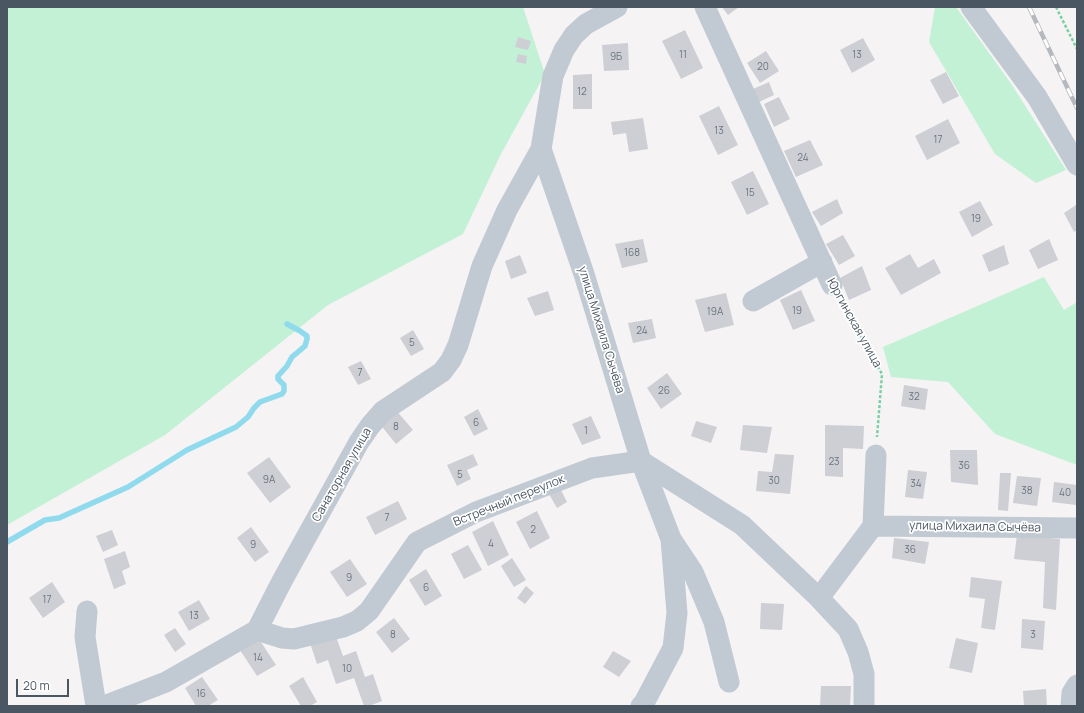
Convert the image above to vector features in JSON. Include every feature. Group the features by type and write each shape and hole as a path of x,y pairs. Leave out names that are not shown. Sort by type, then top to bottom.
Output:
{"street":[{"name":"улица Михаила Сычёва","path":"617,7 586,24 574,35 564,50 553,76 541,149 584,274 641,461 671,539"},
{"name":"Юргинская улица","path":"705,7 832,285"},
{"path":"971,7 1037,97 1077,165"},
{"name":"Санаторная улица","path":"257,630 282,581 359,442 370,426 383,411 442,372 451,360 458,345 482,266 507,210 541,149"},
{"path":"753,300 822,262"},
{"path":"819,598 873,526 876,455"},
{"path":"641,461 742,525 819,598 848,629 858,652 864,674 864,706"},
{"name":"Встречный переулок","path":"257,630 282,638 294,639 343,627 357,621 369,611 417,542 476,512 592,468 641,461"},
{"name":"улица Михаила Сычёва","path":"873,526 1077,528"},
{"path":"671,539 694,572 714,622 729,682"},
{"path":"640,706 644,703 673,648 677,613 671,539"},
{"path":"87,611 85,637 96,706"},
{"path":"104,706 166,682 257,630"},
{"path":"1071,706 1072,693 1077,685"}],"path":[{"path":"1056,7 1077,49"},
{"name":"Юргинская улица","path":"832,285 882,374 876,455"}],"green space":[{"path":"7,7 523,7 545,74 501,154 463,234 328,305 165,435 7,525"},
{"path":"935,7 956,7 1012,85 1066,170 1036,183 995,154 929,42"},
{"path":"1044,277 1064,310 1077,302 1077,465 995,434 948,382 891,377 883,347"}],"building":[{"path":"722,7 739,7 728,15"},
{"path":"685,30 703,68 681,79 662,41"},
{"path":"518,37 531,41 528,50 515,47"},
{"path":"863,38 875,60 852,73 840,50"},
{"path":"628,43 629,70 604,71 602,45"},
{"path":"766,51 779,71 760,83 747,63"},
{"path":"518,54 527,56 526,64 516,62"},
{"path":"946,72 959,96 943,104 930,80"},
{"path":"592,74 592,109 573,109 573,75"},
{"path":"769,82 774,95 759,102 753,89"},
{"path":"779,97 790,119 774,127 764,104"},
{"path":"719,106 738,145 718,155 699,116"},
{"path":"643,118 648,149 629,152 626,133 613,135 611,122"},
{"path":"948,119 960,143 927,160 915,136"},
{"path":"810,140 823,165 796,177 784,151"},
{"path":"753,171 769,204 747,215 731,182"},
{"path":"837,199 843,213 821,226 812,212"},
{"path":"980,201 993,225 972,237 959,212"},
{"path":"1076,205 1077,230 1074,232 1064,213"},
{"path":"843,235 855,256 839,265 826,244"},
{"path":"643,239 648,262 622,268 615,244"},
{"path":"1049,239 1058,260 1038,269 1029,250"},
{"path":"1004,245 1009,264 989,272 982,255"},
{"path":"910,254 918,268 934,259 941,273 901,295 885,268"},
{"path":"520,255 527,273 511,279 505,261"},
{"path":"862,266 871,290 849,300 840,278"},
{"path":"801,290 815,321 793,330 780,300"},
{"path":"548,291 554,310 535,316 527,298"},
{"path":"726,293 734,325 705,332 695,300"},
{"path":"652,319 656,338 633,343 628,323"},
{"path":"413,330 424,349 411,356 400,338"},
{"path":"361,361 371,379 358,385 348,367"},
{"path":"667,373 682,394 661,409 647,388"},
{"path":"904,385 928,389 925,410 901,406"},
{"path":"395,409 413,430 396,444 379,423"},
{"path":"478,409 488,429 474,436 464,417"},
{"path":"591,416 601,438 582,445 572,424"},
{"path":"696,421 717,427 711,443 691,436"},
{"path":"743,425 772,427 767,453 740,450"},
{"path":"825,425 864,426 863,449 843,448 843,477 825,476"},
{"path":"950,450 977,450 978,485 951,482"},
{"path":"473,454 478,465 467,470 471,479 457,486 447,465"},
{"path":"775,454 794,455 790,494 756,491 758,471 772,472"},
{"path":"269,457 291,487 270,503 247,473"},
{"path":"908,470 927,472 923,499 905,497"},
{"path":"1000,473 1011,473 1008,511 998,510"},
{"path":"1017,476 1041,478 1037,506 1013,503"},
{"path":"1054,482 1077,485 1076,505 1052,502"},
{"path":"560,488 567,502 557,508 549,494"},
{"path":"398,501 407,519 375,535 366,517"},
{"path":"537,511 550,538 530,549 516,522"},
{"path":"493,521 509,555 488,566 472,532"},
{"path":"251,527 269,552 255,562 237,538"},
{"path":"112,530 118,545 103,552 96,536"},
{"path":"1017,535 1060,539 1056,610 1043,608 1045,562 1014,559"},
{"path":"894,538 929,542 925,564 892,558"},
{"path":"468,545 482,570 464,579 451,554"},
{"path":"125,551 130,567 122,571 126,584 114,589 104,559"},
{"path":"512,558 526,580 514,587 501,566"},
{"path":"350,559 367,584 347,597 330,572"},
{"path":"426,569 442,596 425,606 409,580"},
{"path":"971,577 1002,581 995,630 981,628 985,599 969,597"},
{"path":"52,582 65,602 43,618 29,598"},
{"path":"526,586 534,593 525,604 517,598"},
{"path":"199,600 210,619 189,631 178,612"},
{"path":"761,603 784,604 782,630 760,629"},
{"path":"394,618 410,639 392,653 376,632"},
{"path":"1022,619 1045,621 1043,650 1021,648"},
{"path":"175,628 186,644 175,652 164,635"},
{"path":"335,634 343,656 356,651 365,677 373,674 382,701 369,706 364,706 354,678 336,684 328,660 317,664 310,643"},
{"path":"956,638 978,643 972,673 949,668"},
{"path":"259,639 276,665 257,676 240,650"},
{"path":"613,651 631,661 619,677 603,667"},
{"path":"202,677 218,700 208,706 196,706 185,688"},
{"path":"303,677 317,702 310,706 301,706 289,686"},
{"path":"821,686 851,686 850,706 820,706"},
{"path":"1046,689 1047,706 1024,706 1023,691"}],"waterway":[{"path":"7,542 45,520 59,518 128,487 187,450 236,427 248,417 260,402 282,394 284,391 284,385 278,379 278,376 287,366 292,357 305,346 307,339 307,336 287,324"}],"railway":[{"path":"1029,7 1077,108"}]}
